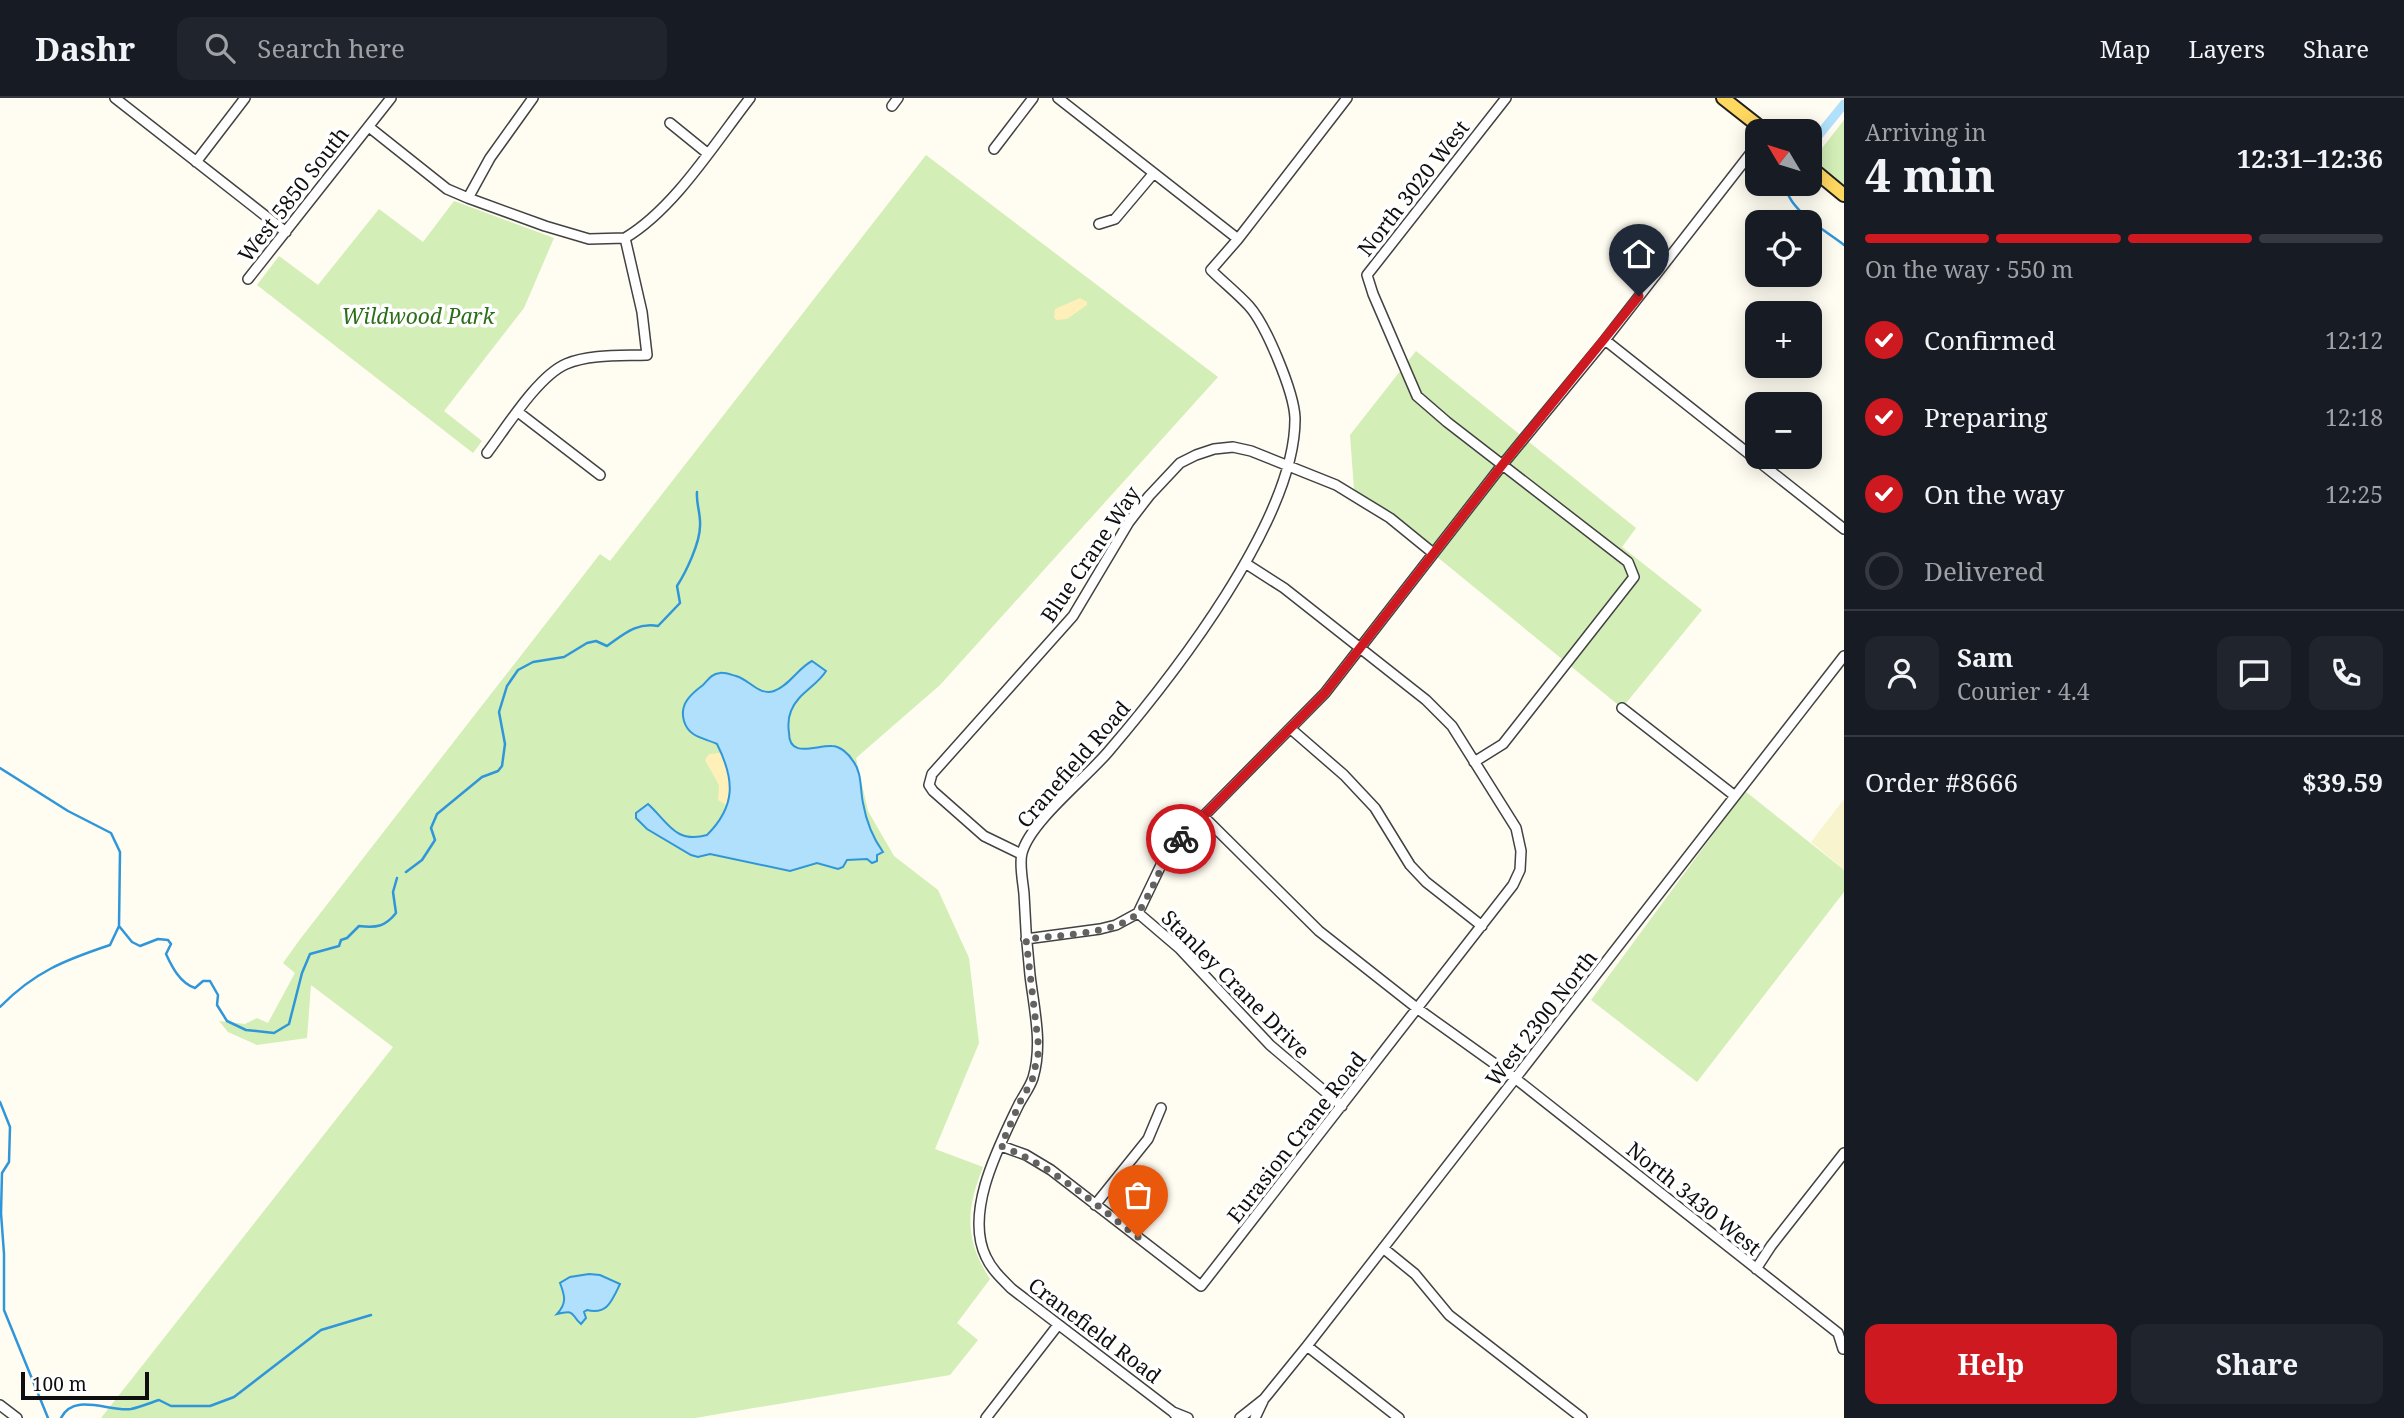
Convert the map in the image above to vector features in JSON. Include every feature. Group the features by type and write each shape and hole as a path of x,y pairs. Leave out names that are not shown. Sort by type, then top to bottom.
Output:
{"main road":[{"path":"1723,98 1750,119"},
{"path":"1822,177 1844,195"}],"street":[{"path":"115,98 286,232"},
{"path":"196,162 246,98"},
{"name":"West 5850 South","path":"248,279 391,98"},
{"path":"468,198 490,158 534,98"},
{"path":"369,127 447,189 545,226 589,239 625,238 645,227 664,209 750,98"},
{"path":"892,106 898,98"},
{"path":"994,149 1033,98"},
{"path":"1058,98 1238,239 1347,98"},
{"name":"North 3020 West","path":"1503,464 1431,410 1417,396 1367,275 1506,98"},
{"path":"670,122 707,153"},
{"path":"1026,939 1100,929 1116,925 1138,913 1161,865 1175,845 1325,693 1745,160"},
{"path":"1099,224 1115,219 1153,174"},
{"path":"486,453 552,371 568,363 590,358 647,355 642,312 625,238"},
{"name":"Cranefield Road","path":"1188,1418 1176,1415 1012,1289 996,1273 986,1257 980,1239 978,1217 980,1203 1001,1146 1032,1081 1039,1050 1026,939 1021,854 1037,827 1106,754 1171,674 1245,563 1288,467 1295,417 1290,391 1268,335 1251,308 1211,270 1238,239"},
{"path":"1605,340 1844,529"},
{"path":"518,412 600,475"},
{"name":"Blue Crane Way","path":"1021,854 984,836 929,785 936,769 1073,616 1129,522 1180,463 1214,449 1233,447 1251,451 1336,485 1390,519 1433,554"},
{"path":"1245,563 1284,588 1426,700 1451,726 1474,762 1503,744 1634,577 1628,562 1503,464"},
{"name":"West 2300 North","path":"1264,1399 1844,656"},
{"path":"1622,708 1735,796"},
{"path":"1290,729 1343,775 1375,808 1409,865 1426,883 1482,926"},
{"name":"Eurasion Crane Road","path":"1096,1205 1201,1286 1513,886 1520,870 1521,850 1516,828 1474,762"},
{"name":"North 3430 West","path":"1203,816 1319,930 1418,1009 1516,1079 1838,1333 1843,1349"},
{"name":"Stanley Crane Drive","path":"1138,913 1179,948 1270,1045 1342,1106"},
{"path":"1001,1146 1051,1170 1096,1205 1148,1139 1161,1108"},
{"path":"1756,1269 1844,1153"},
{"path":"1383,1248 1415,1274 1449,1315 1582,1418"},
{"path":"986,1418 1058,1325"},
{"path":"1307,1346 1399,1418"},
{"path":"1240,1418 1264,1399"},
{"path":"1255,1418 1264,1399"},
{"path":"0,1405 17,1418"}],"shaded area":[{"path":"1844,799 1844,870 1811,842"}],"green space":[{"path":"1844,120 1844,187 1822,169 1822,148"},
{"path":"926,155 1218,377 940,685 856,758 868,811 894,856 938,890 969,958 979,1043 935,1149 983,1167 973,1197 970,1224 976,1251 990,1279 957,1323 978,1340 950,1375 695,1418 101,1418 393,1047 311,985 307,1038 257,1045 228,1032 219,1021 245,1024 257,1018 268,1023 295,973 283,963 301,938 600,554 610,561"},
{"name":"Wildwood Park","path":"454,201 554,238 524,308 444,411 482,441 473,453 257,285 279,256 318,285 379,209 423,242"},
{"path":"1416,351 1636,528 1622,547 1702,610 1622,708 1354,489 1350,435"},
{"path":"1745,791 1844,870 1844,892 1697,1082 1591,1000"}],"sand":[{"path":"1080,298 1087,302 1087,305 1067,319 1054,318 1055,309"},
{"path":"721,753 730,778 728,806 718,800 719,785 705,760 709,754"}],"water":[{"path":"812,661 826,671 794,705 788,728 790,741 793,746 804,749 835,746 851,758 859,775 868,822 883,852 877,855 877,861 872,863 867,859 847,860 843,867 838,869 817,863 790,871 710,854 698,857 647,829 636,818 636,813 648,804 680,834 696,837 707,835 728,803 729,781 717,744 698,737 686,727 683,709 687,700 712,676 722,673 741,678 759,690 774,691"},
{"path":"600,1275 620,1284 608,1305 599,1310 584,1312 586,1318 581,1324 570,1313 557,1314 564,1299 560,1283 570,1277"}],"waterway":[{"path":"1822,131 1844,104"},
{"path":"1789,196 1799,210 1817,226 1844,245"},
{"path":"406,872 422,860 435,840 431,828 437,814 482,777 498,771 502,766 505,744 499,712 507,686 518,670 533,662 564,657 587,643 596,641 607,646 637,627 658,626 680,603 677,586 698,541 700,522 697,492"},
{"path":"0,768 68,811 111,833 120,852 119,926 110,945 51,968 25,985 0,1007"},
{"path":"119,926 132,942 140,946 158,939 168,940 171,944 166,954 177,974 195,988 203,981 210,981 218,995 217,1005 227,1021 246,1030 274,1033 289,1024 302,973 310,954 339,946 341,940 347,938 359,926 380,926 396,913 393,892 397,878"},
{"path":"0,1102 10,1127 9,1162 2,1173 4,1310 48,1418"},
{"path":"61,1418 67,1410 83,1405 131,1409 159,1400 171,1406 210,1406 234,1397 321,1330 371,1315"}],"way so far":[{"path":"1138,1237 1051,1170 1001,1146 1032,1081 1039,1050 1026,939 1100,929 1116,925 1138,913 1161,865 1181,839"}],"route":[{"path":"1181,839 1325,693 1503,464 1639,296"}]}
